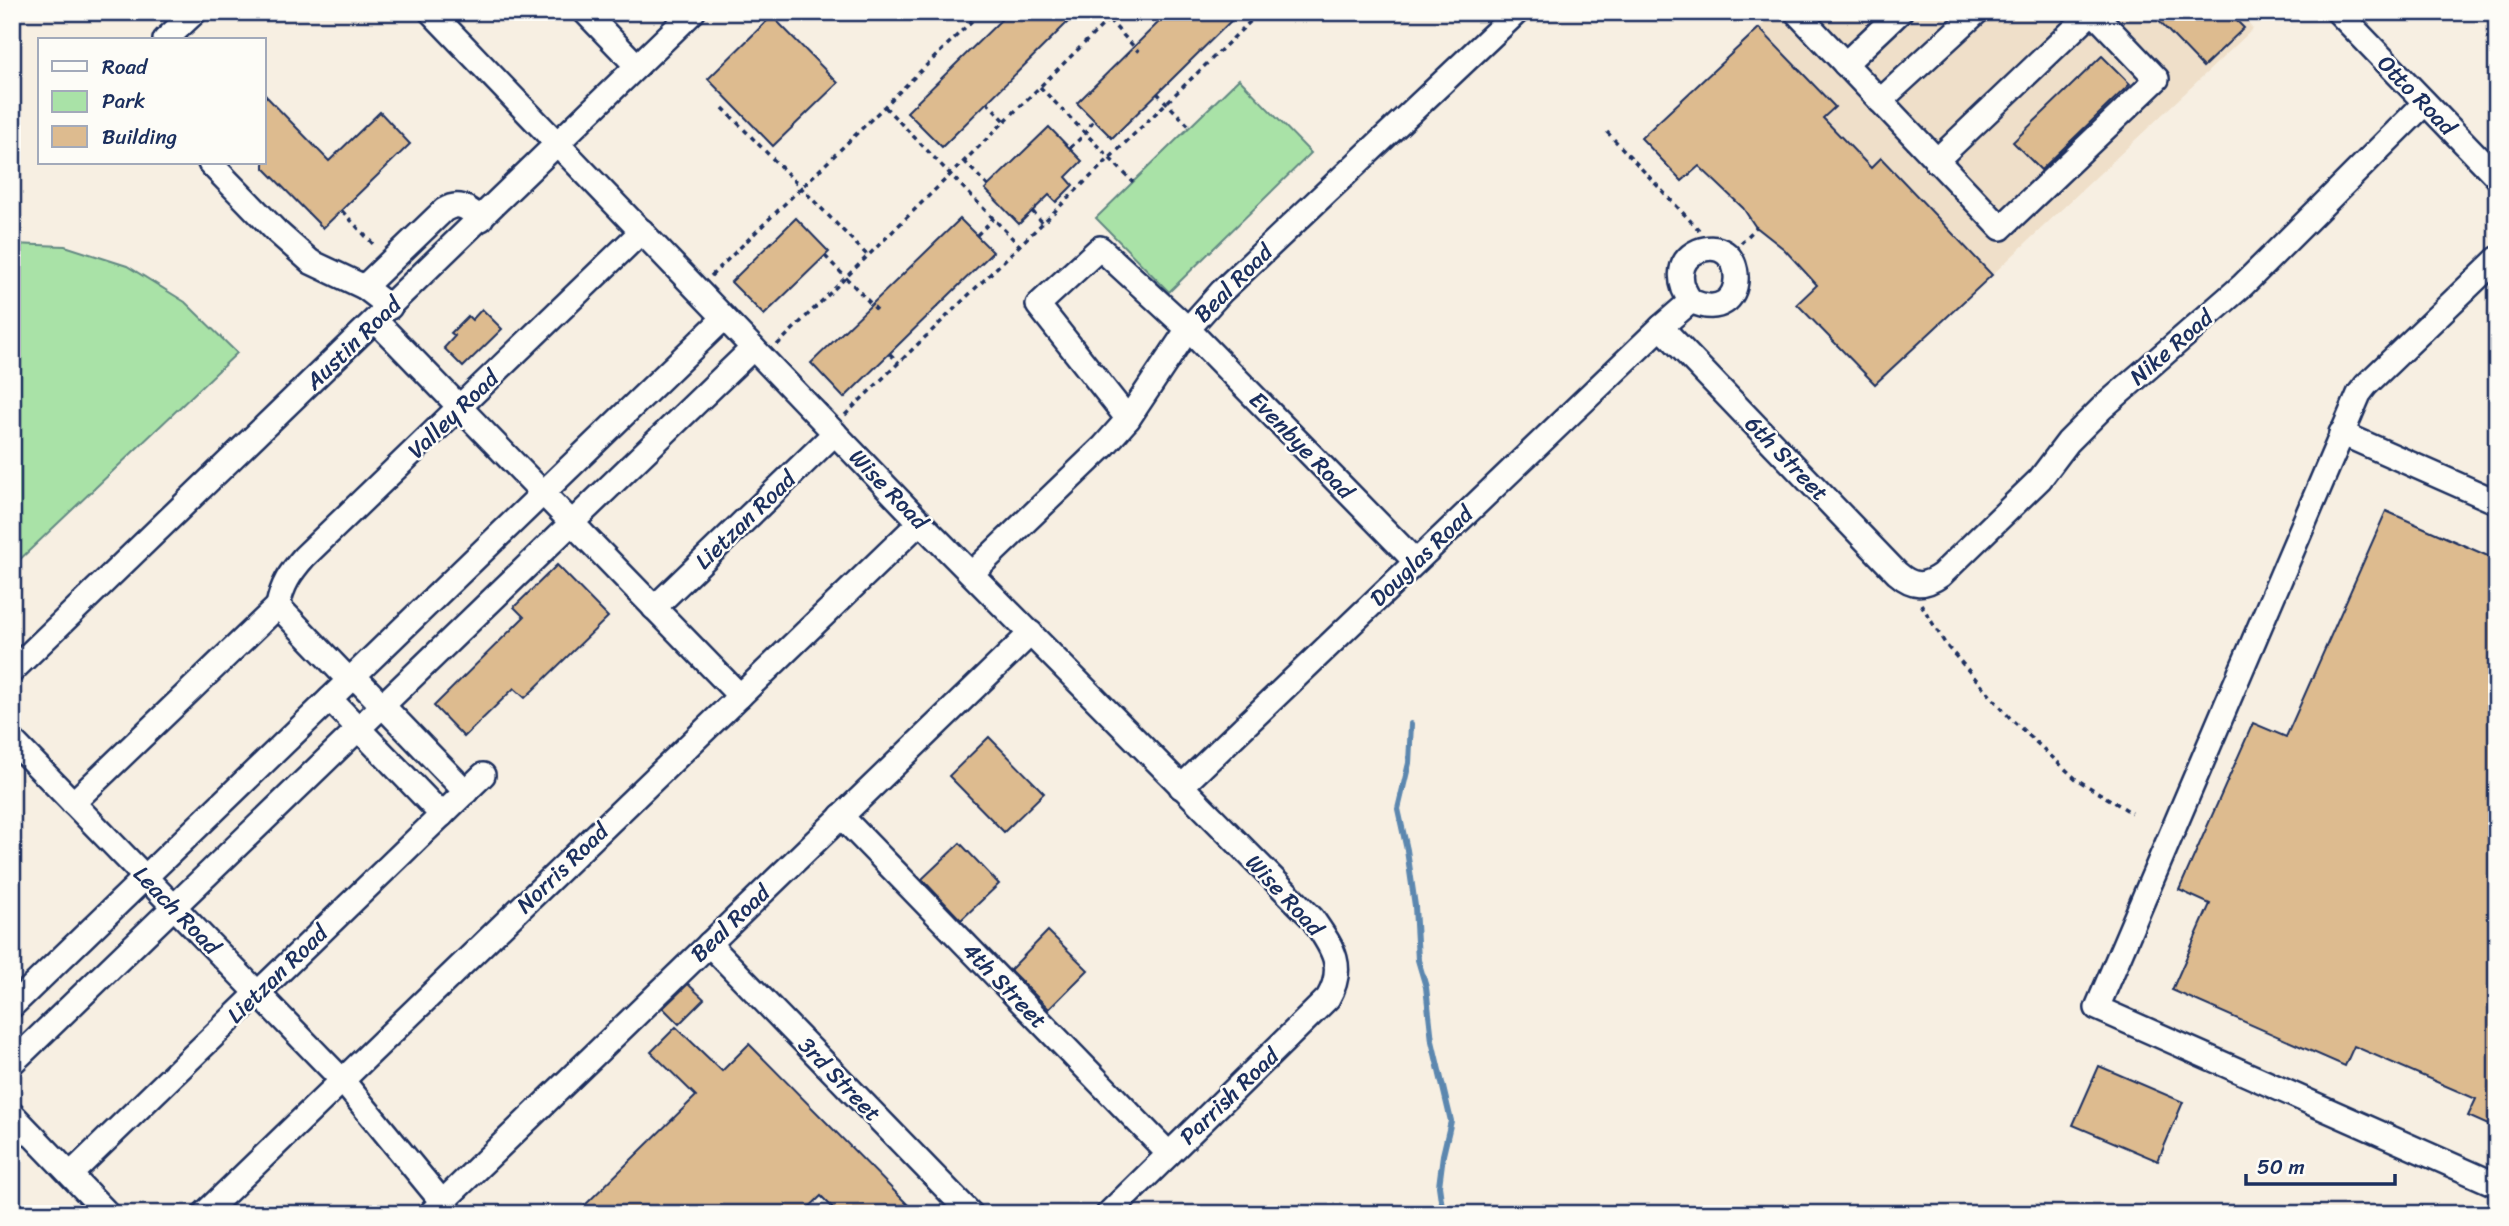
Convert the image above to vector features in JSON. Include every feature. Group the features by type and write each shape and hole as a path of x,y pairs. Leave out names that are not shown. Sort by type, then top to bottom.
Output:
{"street":[{"path":"167,38 195,12"},
{"name":"Wise Road","path":"431,12 920,522 1312,918 1334,954 1338,970"},
{"path":"584,12 637,66"},
{"name":"Austin Road","path":"13,669 693,12"},
{"name":"Beal Road","path":"972,573 1104,446 1128,419 1188,329 1222,291 1517,12"},
{"path":"1845,64 1899,12"},
{"path":"1880,101 1978,12"},
{"path":"1808,17 1845,64 1936,160 2001,228 2157,79 2093,12 1936,160"},
{"name":"Otto Road","path":"2338,12 2497,177"},
{"name":"Nike Road","path":"1911,583 1928,584 1941,575 2040,479 2068,442 2102,408 2243,285 2425,103"},
{"path":"211,164 276,231 311,262 364,287 460,408 740,696"},
{"path":"364,287 451,205 463,206 481,219"},
{"name":"Valley Road","path":"278,606 282,588 290,573 304,557 642,231"},
{"name":"Evenbye Road","path":"1128,419 1038,305 1100,248 1188,329 1415,561"},
{"path":"2497,259 2366,384 2359,394 2097,1008 2497,1185"},
{"name":"Douglas Road","path":"1181,787 1415,561 1691,301"},
{"path":"12,1006 724,318"},
{"name":"6th Street","path":"1661,327 1911,583"},
{"path":"12,1063 571,523 758,353"},
{"name":"Lietzan Road","path":"654,608 833,431"},
{"path":"2341,433 2497,502"},
{"name":"Norris Road","path":"204,1214 920,522"},
{"path":"73,803 278,606 383,706 466,792"},
{"name":"Beal Road","path":"441,1210 709,944 1031,633"},
{"path":"330,699 442,815"},
{"name":"Leach Road","path":"12,740 342,1080 441,1210"},
{"name":"Lietzan Road","path":"71,1174 483,775"},
{"name":"4th Street","path":"841,816 1169,1154"},
{"name":"3rd Street","path":"709,944 971,1214"},
{"name":"Parrish Road","path":"1108,1214 1321,1006 1335,985 1338,970"},
{"path":"12,1114 108,1214"}],"path":[{"path":"697,289 981,12"},
{"path":"758,353 846,278 1116,12"},
{"path":"833,431 899,363 1260,12"},
{"path":"1109,20 1139,52"},
{"path":"1040,87 1133,182"},
{"path":"1157,93 1190,127"},
{"path":"987,102 1005,121"},
{"path":"884,106 1020,246"},
{"path":"723,108 868,256"},
{"path":"1070,148 1086,132 1094,119"},
{"path":"1607,132 1704,236"},
{"path":"964,161 988,186"},
{"path":"1032,211 1043,223"},
{"path":"977,235 994,218"},
{"path":"1735,249 1757,228"},
{"path":"825,256 877,310"},
{"path":"890,354 899,363"},
{"path":"1911,583 1946,645 2011,719 2077,779 2132,813"}],"shaded area":[{"path":"1776,12 2237,12 2253,29 1992,275 1882,158 1871,168 1823,118 1834,107 1759,28"}],"green space":[{"path":"1239,79 1311,153 1169,292 1096,218"},
{"path":"12,244 65,246 127,266 185,302 237,353 12,567"}],"building":[{"path":"1009,12 1078,12 942,147 907,112"},
{"path":"1169,12 1240,12 1112,138 1077,103"},
{"path":"2150,12 2228,12 2244,28 2203,67"},
{"path":"772,16 838,83 773,146 708,79"},
{"path":"1759,28 1835,107 1823,118 1871,168 1881,158 1992,275 1875,384 1797,304 1817,285 1784,249 1755,226 1743,208 1699,166 1682,181 1641,138"},
{"path":"2102,56 2130,84 2041,170 2013,142"},
{"path":"266,96 329,161 380,112 410,144 323,228 264,168"},
{"path":"1049,127 1082,161 1066,177 1073,185 1056,202 1049,195 1019,224 985,189"},
{"path":"796,218 829,252 764,315 731,282"},
{"path":"960,219 993,252 844,398 811,363"},
{"path":"482,309 502,329 463,367 444,348 455,336 451,333 468,316 472,320"},
{"path":"2386,511 2497,560 2497,1129 2468,1116 2476,1099 2354,1046 2345,1066 2172,990 2210,904 2179,890 2253,723 2286,737"},
{"path":"557,565 608,617 525,698 514,688 464,737 434,706 524,617 514,607"},
{"path":"989,737 1044,793 1004,832 949,776"},
{"path":"960,843 999,884 961,920 922,879"},
{"path":"1048,931 1088,970 1049,1009 1010,970"},
{"path":"688,984 704,999 679,1024 663,1008"},
{"path":"676,1027 722,1071 749,1044 917,1214 839,1214 821,1196 802,1214 576,1214 696,1096 651,1052"},
{"path":"2099,1066 2183,1102 2158,1161 2073,1125"}],"waterway":[{"path":"1411,724 1409,763 1398,809 1415,906 1418,960 1426,987 1432,1041 1451,1121 1439,1186 1443,1214"}]}
